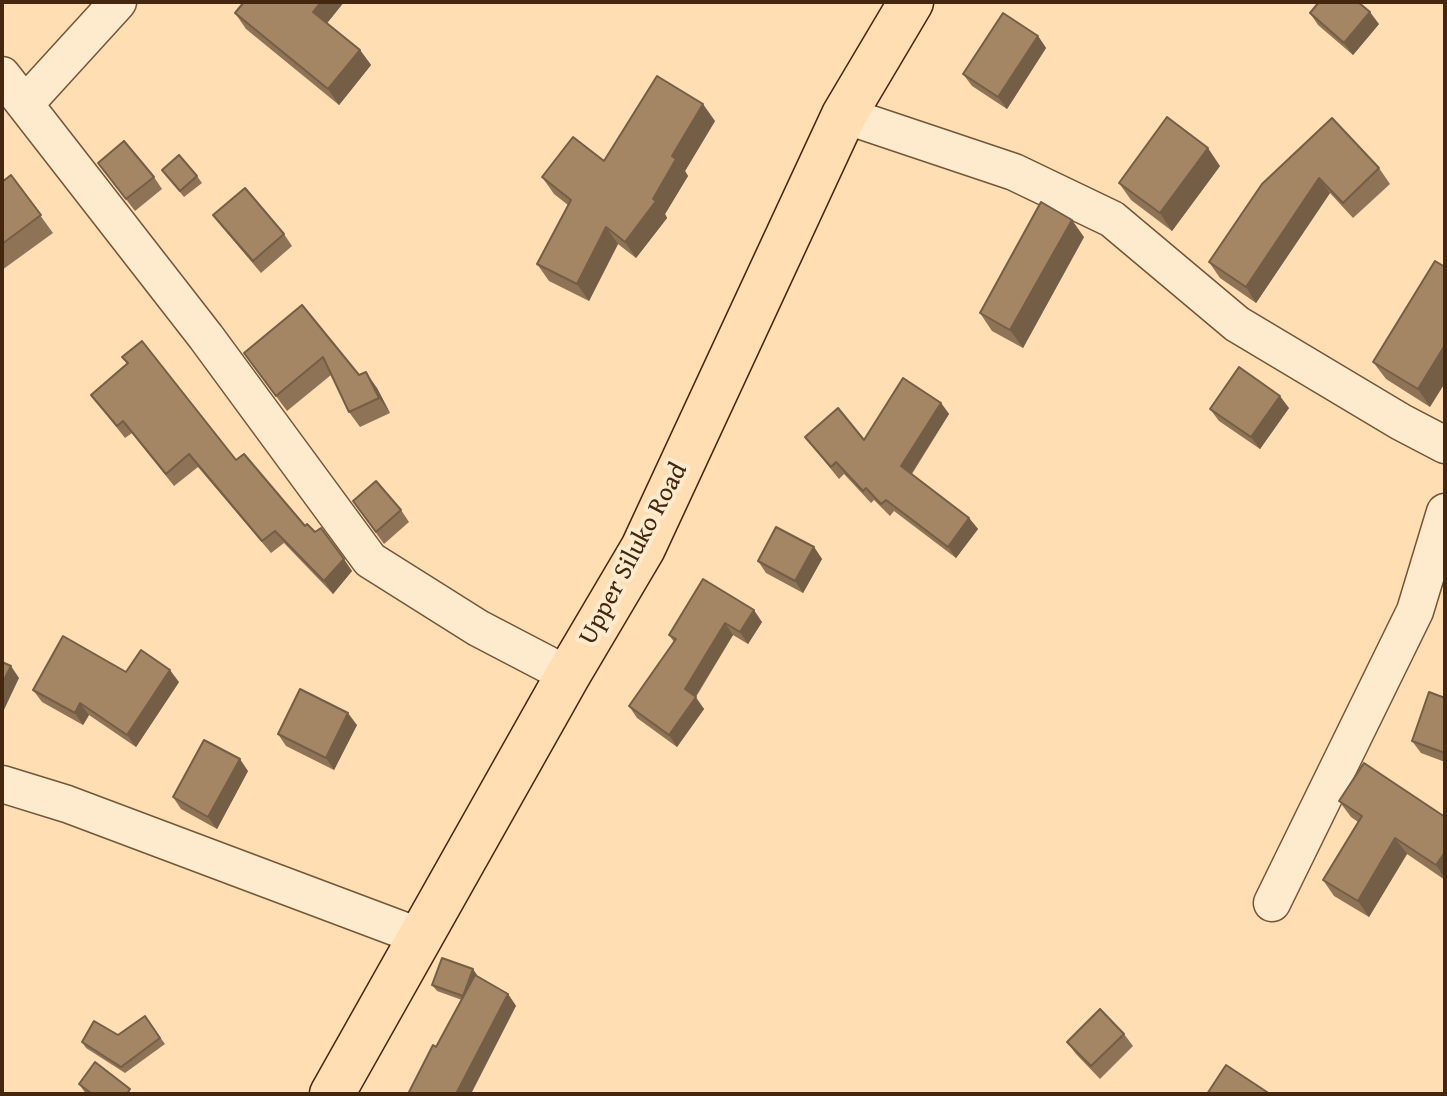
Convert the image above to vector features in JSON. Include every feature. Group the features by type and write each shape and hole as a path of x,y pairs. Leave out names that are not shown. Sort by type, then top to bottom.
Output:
{"main road":[{"name":"Upper Siluko Road","path":"332,1094 643,548 844,115 911,2"}],"street":[{"path":"25,104 118,2"},
{"path":"2,75 206,337 370,560 478,628 568,675"},
{"path":"844,115 1014,172 1112,219 1237,324 1445,445"},
{"path":"1272,903 1415,611 1445,512"},
{"path":"2,784 67,804 421,937"}],"building":[{"path":"244,2 321,2 313,12 360,50 328,89 235,13"},
{"path":"1319,2 1358,2 1370,12 1344,43 1310,13"},
{"path":"1003,13 1038,36 998,97 963,74"},
{"path":"657,76 703,104 672,156 676,159 653,199 656,201 625,242 606,227 577,284 537,264 571,200 542,177 573,137 604,161"},
{"path":"1167,117 1208,148 1160,213 1119,183"},
{"path":"1332,118 1379,168 1343,203 1319,178 1246,287 1209,262 1262,184"},
{"path":"124,141 154,177 126,199 98,163"},
{"path":"179,155 197,176 180,191 162,170"},
{"path":"11,175 41,215 2,244 2,182"},
{"path":"245,188 284,234 253,261 213,215"},
{"path":"1041,202 1072,220 1010,330 980,313"},
{"path":"1435,261 1445,267 1445,345 1418,389 1373,362"},
{"path":"302,305 359,375 366,372 379,398 349,412 323,357 276,396 244,353"},
{"path":"142,341 236,460 244,454 305,526 307,524 315,532 321,528 344,559 324,581 275,531 262,541 189,454 166,474 123,421 117,426 91,395 128,363 122,357"},
{"path":"1239,367 1280,396 1251,437 1210,409"},
{"path":"903,378 941,403 901,466 969,518 948,547 886,500 881,504 866,488 863,491 836,462 831,467 805,437 838,408 864,440"},
{"path":"376,481 401,510 376,532 353,501"},
{"path":"776,527 814,547 795,581 758,561"},
{"path":"703,579 754,610 740,632 725,623 685,689 696,697 669,735 629,706 676,639 669,635"},
{"path":"63,636 126,672 141,650 170,670 127,735 80,703 75,713 33,690"},
{"path":"2,662 11,666 2,684"},
{"path":"300,689 348,713 326,758 278,734"},
{"path":"1429,692 1445,698 1445,753 1412,741"},
{"path":"204,740 240,759 208,817 173,797"},
{"path":"1364,763 1445,817 1445,852 1436,865 1395,838 1358,901 1323,880 1362,816 1339,801"},
{"path":"442,958 473,969 463,996 432,985"},
{"path":"475,975 508,994 456,1094 408,1094 433,1045 436,1047"},
{"path":"1100,1009 1124,1034 1091,1066 1067,1042"},
{"path":"145,1016 160,1038 121,1067 82,1042 94,1021 118,1035"},
{"path":"95,1062 130,1089 127,1094 92,1094 79,1084"},
{"path":"1226,1065 1270,1094 1207,1094"}]}
